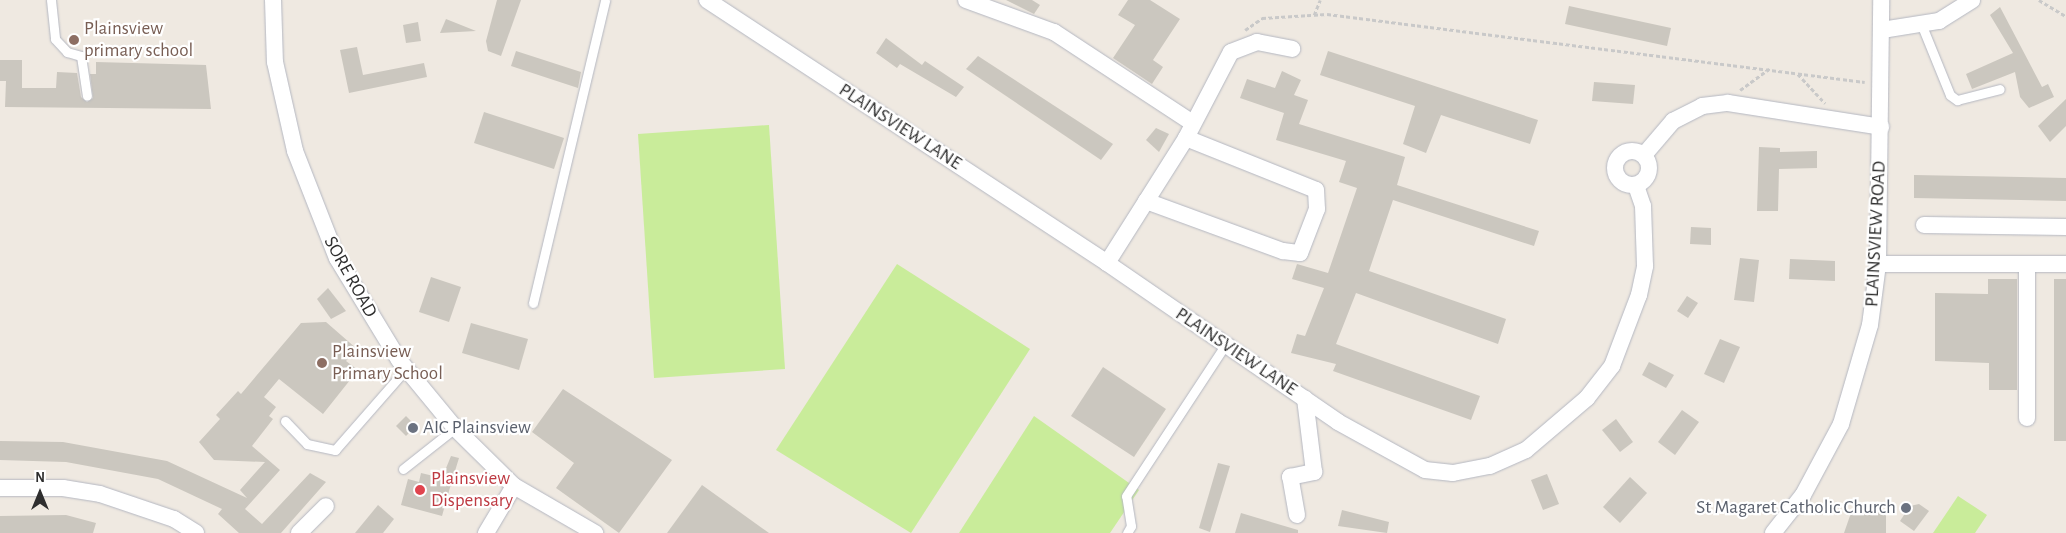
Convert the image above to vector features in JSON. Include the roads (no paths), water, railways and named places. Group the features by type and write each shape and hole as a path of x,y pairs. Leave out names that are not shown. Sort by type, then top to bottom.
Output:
{"street":[{"name":"SORE ROAD","path":"273,0 276,62 303,179 350,282 406,369 455,428 514,486 595,533"},
{"name":"PLAINSVIEW LANE","path":"707,0 1107,263 1304,399 1390,454 1425,470 1453,473 1490,466 1526,450 1587,398 1612,366 1625,334 1645,266 1643,206 1636,186"},
{"path":"966,0 982,9 1054,32 1191,122"},
{"name":"PLAINSVIEW ROAD","path":"1773,533 1807,488 1841,424 1866,344 1878,264 1882,82 1880,0"},
{"path":"1882,30 1922,26 1956,13 1972,0"},
{"path":"1107,263 1186,138 1191,122 1231,52 1257,42 1292,49"},
{"path":"1644,155 1684,114 1728,103 1844,123 1881,127"},
{"path":"1146,201 1284,252 1300,253 1317,209 1316,190 1186,138"},
{"path":"1633,151 1644,155 1651,165 1647,178 1636,186 1616,177 1615,164 1621,155 1633,151"},
{"path":"1924,225 2066,227"},
{"path":"1878,264 2066,264"},
{"path":"2027,264 2027,418"},
{"path":"1297,515 1290,477 1314,472 1304,399"},
{"path":"486,533 514,486"},
{"path":"0,488 63,488 100,494 174,519 196,533"},
{"path":"299,533 326,506"}],"lane":[{"path":"51,0 55,39 67,52 82,56 87,96"},
{"path":"533,303 605,0"},
{"path":"1922,26 1950,95 1957,100 2000,89"},
{"path":"1127,533 1131,526 1126,496 1226,344"},
{"path":"285,420 307,444 335,450 406,369"},
{"path":"403,469 455,428"}],"place":[{"name":"Plainsview primary school","path":"74,40"},
{"name":"Plainsview Primary School","path":"322,363"},
{"name":"AIC Plainsview","path":"413,428"},
{"name":"Plainsview Dispensary","path":"420,490"},
{"name":"St Magaret Catholic Church","path":"1906,508"}]}
